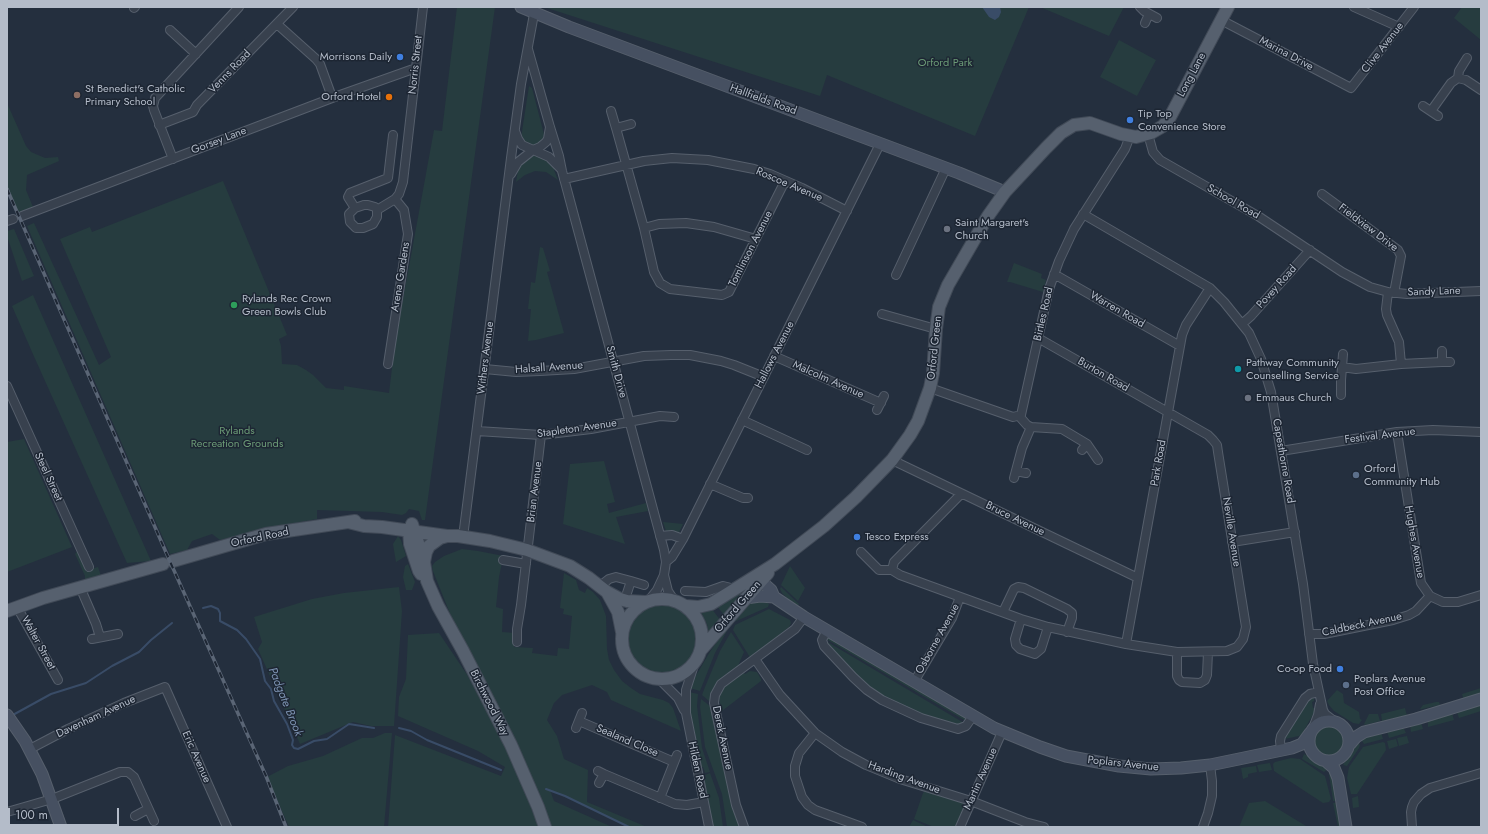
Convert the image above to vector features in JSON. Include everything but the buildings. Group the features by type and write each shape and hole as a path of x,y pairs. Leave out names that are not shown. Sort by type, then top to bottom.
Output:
{"main road":[{"name":"Long Lane","path":"1148,134 1160,129 1167,122 1228,7"},
{"name":"Orford Green","path":"686,606 692,607 711,604 735,589 755,580 844,507 892,460 915,426 930,388 933,373 939,307 948,285 988,216 1005,192 1041,153 1061,133 1074,125 1096,124 1130,136"},
{"path":"1130,136 1136,137 1148,134"},
{"name":"Orford Road","path":"12,609 80,587 266,534 348,522 364,526 445,530 456,536 527,550 570,566 604,589 627,601 647,601"},
{"name":"Birchwood Way","path":"412,529 424,562 428,581 438,606 463,650 511,745 545,827"},
{"name":"Birchwood Way","path":"412,529 410,544 419,571 428,581"},
{"path":"424,562 429,546 440,538 456,536"},
{"name":"Orford Green","path":"701,650 746,598 755,580"},
{"name":"Orford Road","path":"604,589 618,612 622,632"},
{"path":"658,599 674,600 686,606 693,613 701,630 701,650 695,662 683,673 667,679 659,679 643,675 630,664 623,649 622,632 625,622 637,607 647,601 658,599"}],"street":[{"name":"Venns Road","path":"159,125 193,112 197,105 293,7"},
{"name":"Norris Street","path":"395,199 399,194 403,182 423,7"},
{"name":"Hallfields Road","path":"521,7 534,14 946,168 1005,192"},
{"path":"1140,7 1157,18"},
{"path":"1354,7 1399,27"},
{"name":"Clive Avenue","path":"1351,88 1414,7"},
{"path":"173,159 153,106 155,98 236,8"},
{"name":"Withers Avenue","path":"456,536 477,431 521,84 534,14"},
{"path":"1144,23 1149,14"},
{"name":"Marina Drive","path":"1221,20 1351,88"},
{"path":"277,24 320,64 332,97"},
{"path":"170,30 196,54"},
{"name":"Smith Drive","path":"528,49 559,156 666,562 664,575 657,590 647,601"},
{"path":"1458,78 1458,71 1467,58"},
{"name":"Gorsey Lane","path":"22,216 332,97 416,68"},
{"path":"1431,111 1451,82 1458,78 1466,80 1481,90"},
{"path":"521,84 524,80 530,79 538,86"},
{"path":"1423,106 1438,116"},
{"name":"Tomlinson Avenue","path":"611,111 644,228 654,272 663,286 673,290 718,295 725,295 729,292 785,181"},
{"path":"616,128 631,124"},
{"name":"Withers Avenue","path":"509,180 518,162 546,142 550,127"},
{"path":"515,130 520,142 525,147 549,157 562,170"},
{"name":"School Road","path":"1148,134 1153,152 1160,160 1258,216 1353,278 1370,287 1391,292"},
{"path":"355,208 348,197 350,193 388,178 393,136"},
{"name":"Birtles Road","path":"1019,416 1023,412 1038,338 1054,274 1067,244 1125,149 1130,136"},
{"name":"Hallows Avenue","path":"666,562 672,558 683,539 880,144"},
{"name":"Roscoe Avenue","path":"564,179 644,161 688,158 708,160 754,169 785,181 846,211"},
{"path":"896,275 946,168"},
{"name":"Fieldview Drive","path":"1322,194 1398,250 1401,256 1386,309 1387,315 1399,342 1401,364"},
{"path":"377,210 395,199"},
{"name":"Arena Gardens","path":"388,364 408,234 404,210 395,199"},
{"path":"368,205 375,207 377,210 378,213 376,221 372,224 360,229 352,225 349,218 352,210 355,208 368,205"},
{"name":"Capesthorne Road","path":"1084,214 1210,288 1242,324 1254,344 1267,376 1303,584 1313,664 1320,701 1319,711 1312,731"},
{"path":"644,228 659,224 686,223 714,227 756,239"},
{"name":"Povey Road","path":"1242,324 1251,316 1310,250"},
{"name":"Warren Road","path":"1054,274 1180,346"},
{"name":"Park Road","path":"1126,644 1180,346 1186,325 1210,288"},
{"name":"Sandy Lane","path":"1391,292 1407,294 1481,291"},
{"path":"882,314 936,329"},
{"name":"Burton Road","path":"1038,338 1168,413"},
{"path":"1342,368 1356,369 1401,364 1446,362 1442,351"},
{"path":"1341,395 1343,354"},
{"name":"Halsall Avenue","path":"485,369 540,372 574,368 644,356 690,355 727,363 764,377"},
{"name":"Malcolm Avenue","path":"774,356 881,403"},
{"name":"Steel Street","path":"7,386 89,567"},
{"path":"930,388 1013,417 1019,416 1027,425 1031,427 1062,429 1098,460"},
{"name":"Neville Avenue","path":"861,552 879,570 892,570 900,575 1021,619 1067,632 1126,644 1177,652 1227,651 1232,649 1240,643 1245,631 1217,445 1208,435 1168,413"},
{"name":"Stapleton Avenue","path":"477,431 541,435 591,429 664,415 674,417"},
{"path":"742,420 807,450"},
{"path":"1026,473 1015,475 1022,448 1031,427"},
{"name":"Festival Avenue","path":"1281,451 1397,432 1433,430 1481,432"},
{"name":"Hughes Avenue","path":"1397,432 1419,574 1425,590 1430,596"},
{"name":"Brian Avenue","path":"517,642 517,629 541,435"},
{"name":"Bruce Avenue","path":"892,460 1138,578"},
{"path":"710,484 743,498 748,498"},
{"path":"892,570 894,562 961,494"},
{"path":"1232,542 1294,532"},
{"path":"660,536 672,535 683,539"},
{"path":"503,560 526,564"},
{"path":"746,598 774,596 772,573 775,564"},
{"name":"Smith Drive","path":"664,575 668,591 674,600"},
{"path":"604,589 609,579 616,577 644,585"},
{"name":"Poplars Avenue","path":"755,580 774,596 804,616 973,716 1002,732 1066,756 1119,766 1151,769 1181,768 1210,765 1292,748 1302,744 1312,731"},
{"path":"627,593 631,581"},
{"name":"Orford Green","path":"685,591 714,591 723,586 735,589"},
{"path":"80,587 96,624 96,638 118,634"},
{"path":"1003,612 1014,589 1018,587 1024,588 1067,609 1072,613 1072,618 1067,632"},
{"path":"1430,596 1450,603 1481,595"},
{"name":"Caldbeck Avenue","path":"1310,634 1324,634 1393,620 1409,615 1416,611 1430,596"},
{"name":"Osborne Avenue","path":"914,682 952,618 960,597"},
{"name":"Walter Street","path":"12,609 58,680"},
{"name":"Derek Avenue","path":"744,827 736,805 714,699 717,689 721,684 795,629 804,616"},
{"path":"1021,619 1015,639 1016,645 1035,654 1041,649 1048,627"},
{"path":"827,630 822,640 824,646 857,681 882,700 921,718 955,728 963,728 973,716"},
{"path":"1177,652 1177,676 1179,680 1182,682 1200,683 1205,680 1207,675 1208,652"},
{"name":"Harding Avenue","path":"755,659 780,695 815,733 842,752 883,772 912,783 971,801 1025,822 1044,827"},
{"name":"Hilden Road","path":"695,662 686,690 686,713 709,827"},
{"name":"Hilden Road","path":"659,679 678,698 686,713"},
{"name":"Davenham Avenue","path":"30,749 68,729 124,703 165,687"},
{"name":"Eric Avenue","path":"165,687 227,827"},
{"path":"1281,750 1281,736 1305,698 1310,694 1319,692"},
{"path":"1338,778 1344,755 1350,744 1356,737 1364,732 1416,719 1481,699"},
{"name":"Capesthorne Road","path":"1320,701 1325,714 1338,723"},
{"path":"8,717 30,749 42,774 61,827"},
{"name":"Sealand Close","path":"579,720 676,758 660,798"},
{"path":"1344,755 1333,762 1321,760 1315,756 1309,745 1309,739 1312,731 1323,722 1338,723 1355,731 1364,732"},
{"path":"1338,723 1347,731 1350,737 1350,744"},
{"name":"Martin Avenue","path":"960,827 1002,732"},
{"path":"815,733 799,753 795,766 795,776 802,797 808,805 815,810 862,827"},
{"name":"Poplars Avenue","path":"1292,748 1305,751 1315,756"},
{"path":"1327,762 1334,768 1338,778 1346,827"},
{"path":"1203,827 1212,796 1210,765"},
{"path":"7,812 52,800 120,772 128,772 134,777 154,821"},
{"path":"599,783 601,772 675,804 681,805 704,802"},
{"path":"1412,827 1412,807 1414,802 1421,794 1430,788 1481,773"},
{"path":"135,816 148,809"}],"green space":[{"name":"Rylands Recreation Grounds","path":"457,7 495,7 425,520 422,520 419,511 409,509 402,515 382,512 317,510 317,519 268,528 220,540 212,534 192,541 187,550 170,554 27,226 34,223 99,365 111,357 60,239 90,227 92,232 223,181 287,335 279,339 282,364 297,365 313,375 326,388 344,390 344,386 389,393 395,343 434,130 442,131"},
{"name":"Orford Park","path":"544,7 1029,7 975,136 827,75 820,96"},
{"path":"1040,7 1124,7 1109,36"},
{"path":"1462,7 1481,7 1481,40 1454,18"},
{"path":"1119,40 1156,60 1137,96 1100,77"},
{"path":"529,86 532,88 545,138 542,143 533,146 525,143 521,138"},
{"path":"7,103 26,146 31,152 45,158 58,157 59,161 27,175 26,190 33,207 18,213 7,186"},
{"path":"532,155 542,157 552,164 556,169 554,170 558,180 546,172 535,171 525,175 516,182 519,165"},
{"path":"14,229 34,276 22,281 7,236 7,231"},
{"path":"540,247 543,248 550,271 547,272 564,333 528,341 531,309 528,309 531,282 535,283"},
{"path":"1014,263 1042,274 1041,278 1046,280 1043,292 1007,282"},
{"path":"33,295 151,561 127,563 32,352 12,306"},
{"path":"24,439 72,547 7,572 7,442"},
{"path":"604,461 615,502 607,504 609,513 646,503 648,511 616,517 625,544 563,524 570,464"},
{"path":"663,522 683,524 678,534 671,531 666,531"},
{"path":"398,536 401,540 406,556 396,562 393,544"},
{"path":"462,549 524,560 503,558 499,577 496,607 503,609 502,632 515,633 514,647 533,648 532,653 557,656 558,648 569,649 572,616 563,614 564,609 560,608 564,573 576,580 579,590 585,593 587,588 600,600 606,616 607,649 609,660 622,681 640,694 663,700 669,703 673,708 681,731 611,700 607,692 592,685 562,695 554,703 547,720 557,736 564,759 588,770 587,802 647,827 629,827 550,790 554,801 612,827 550,827 449,611 433,571 432,566 435,562 444,556"},
{"path":"78,550 88,570 98,567 101,576 85,581 85,576 75,554"},
{"path":"408,564 415,582 412,590 406,590 403,577 405,566"},
{"path":"790,566 805,588 798,601 781,585"},
{"path":"399,587 402,611 394,726 371,726 353,722 300,744 258,649 262,642 254,617 312,599 344,593"},
{"path":"781,587 799,604 796,607 782,593 780,589"},
{"path":"744,590 746,592 725,616 716,605 724,600 728,601"},
{"path":"762,600 769,604 768,607 734,622 748,602"},
{"path":"654,603 668,603 675,605 687,613 695,625 697,639 695,653 687,665 675,673 668,675 654,675 647,673 635,665 627,653 625,646 625,632 627,625 635,613 647,605"},
{"path":"711,608 721,621 709,635 707,624 701,612"},
{"path":"769,609 790,620 791,623 789,627 778,636 778,638 751,659 733,630 735,625"},
{"path":"727,626 729,627 715,653 700,691 690,688 708,655"},
{"path":"731,632 744,652 738,666 739,667 712,700 709,701 702,695 720,651"},
{"path":"439,633 468,676 495,726 516,771 539,827 388,827 395,735 501,776 505,767 478,751 398,716 399,697 406,679 408,635"},
{"path":"829,637 965,717 966,721 826,639"},
{"path":"826,641 964,723 963,725 956,725 929,717 885,698 868,687 827,645"},
{"path":"750,671 757,672 761,681 722,711 718,694 722,688 743,672 745,674"},
{"path":"1481,688 1481,695 1464,701 1462,694"},
{"path":"1337,690 1343,694 1344,703 1359,712 1360,719 1362,720 1359,724 1353,723 1334,711 1329,705 1327,701"},
{"path":"689,692 698,694 697,706 702,748 710,772 705,773 703,767 701,767 689,712"},
{"path":"1312,697 1314,699 1312,702 1313,708 1316,709 1302,734 1284,739 1309,698"},
{"path":"701,699 712,706 741,827 727,827 722,794 705,747 700,707"},
{"path":"1439,702 1440,705 1420,709 1423,705"},
{"path":"1481,704 1481,711 1459,718 1457,712"},
{"path":"1405,708 1407,716 1382,721 1381,714"},
{"path":"1452,713 1454,720 1428,727 1428,720"},
{"path":"1369,714 1378,714 1380,721 1365,725 1364,724"},
{"path":"1421,722 1423,729 1411,732 1410,725"},
{"path":"1326,724 1332,724 1341,729 1345,735 1345,747 1341,753 1332,758 1326,758 1317,753 1312,744 1312,738 1317,729"},
{"path":"1403,727 1406,733 1389,738 1387,731"},
{"path":"1381,732 1383,739 1364,744 1360,738"},
{"path":"385,733 392,733 384,827 289,827 267,777 288,766 323,756 362,738 373,738"},
{"path":"1407,736 1409,743 1399,746 1397,738"},
{"path":"1396,739 1398,746 1389,749 1387,741"},
{"path":"1356,741 1360,745 1359,748 1347,766 1343,765"},
{"path":"1383,742 1385,743 1386,750 1357,794 1351,794 1347,778 1349,767 1363,747"},
{"path":"1304,754 1329,768 1324,772 1302,759"},
{"path":"1291,758 1300,759 1325,776 1331,799 1329,802 1323,803 1274,771 1273,764 1275,762"},
{"path":"1270,763 1272,770 1259,772 1257,765"},
{"path":"1256,766 1257,772 1248,774 1248,777 1243,779 1241,768"},
{"path":"1332,772 1339,800 1333,801 1329,774"},
{"path":"710,773 719,798 723,827 713,827 704,779 706,779 705,775"},
{"path":"926,790 961,801 964,805 964,810 957,827 934,827 914,819 923,793"},
{"path":"1358,796 1359,807 1353,808 1352,798"},
{"path":"1265,801 1306,827 1239,827 1249,803"},
{"path":"1339,802 1343,827 1338,827 1333,803"},
{"path":"913,820 928,827 909,827"}],"water":[{"path":"982,7 1000,7 1001,12 999,17 995,20 989,17"}],"waterway":[{"name":"Padgate Brook","path":"203,608 211,606 218,609 220,613 220,621 237,630 246,639 260,659 265,681 271,689 274,701 287,724 293,740 292,745 294,748 298,749 314,741 327,739 349,724 374,728"},
{"name":"Padgate Brook","path":"11,716 51,694 86,683 112,666 139,652 172,623"},
{"name":"Padgate Brook","path":"399,728 411,731 427,740 501,770"},
{"name":"Padgate Brook","path":"546,789 565,796 629,827"}],"railway":[{"path":"7,189 172,566 266,776 286,827"}],"place":[{"name":"Morrisons Daily","path":"400,57"},
{"name":"St Benedict's Catholic Primary School","path":"77,95"},
{"name":"Orford Hotel","path":"389,97"},
{"name":"Tip Top Convenience Store","path":"1130,120"},
{"name":"Saint Margaret's Church","path":"947,229"},
{"name":"Rylands Rec Crown Green Bowls Club","path":"234,305"},
{"name":"Pathway Community Counselling Service","path":"1238,369"},
{"name":"Emmaus Church","path":"1248,398"},
{"name":"Orford Community Hub","path":"1356,475"},
{"name":"Tesco Express","path":"857,537"},
{"name":"Co-op Food","path":"1340,669"},
{"name":"Poplars Avenue Post Office","path":"1346,685"}]}
